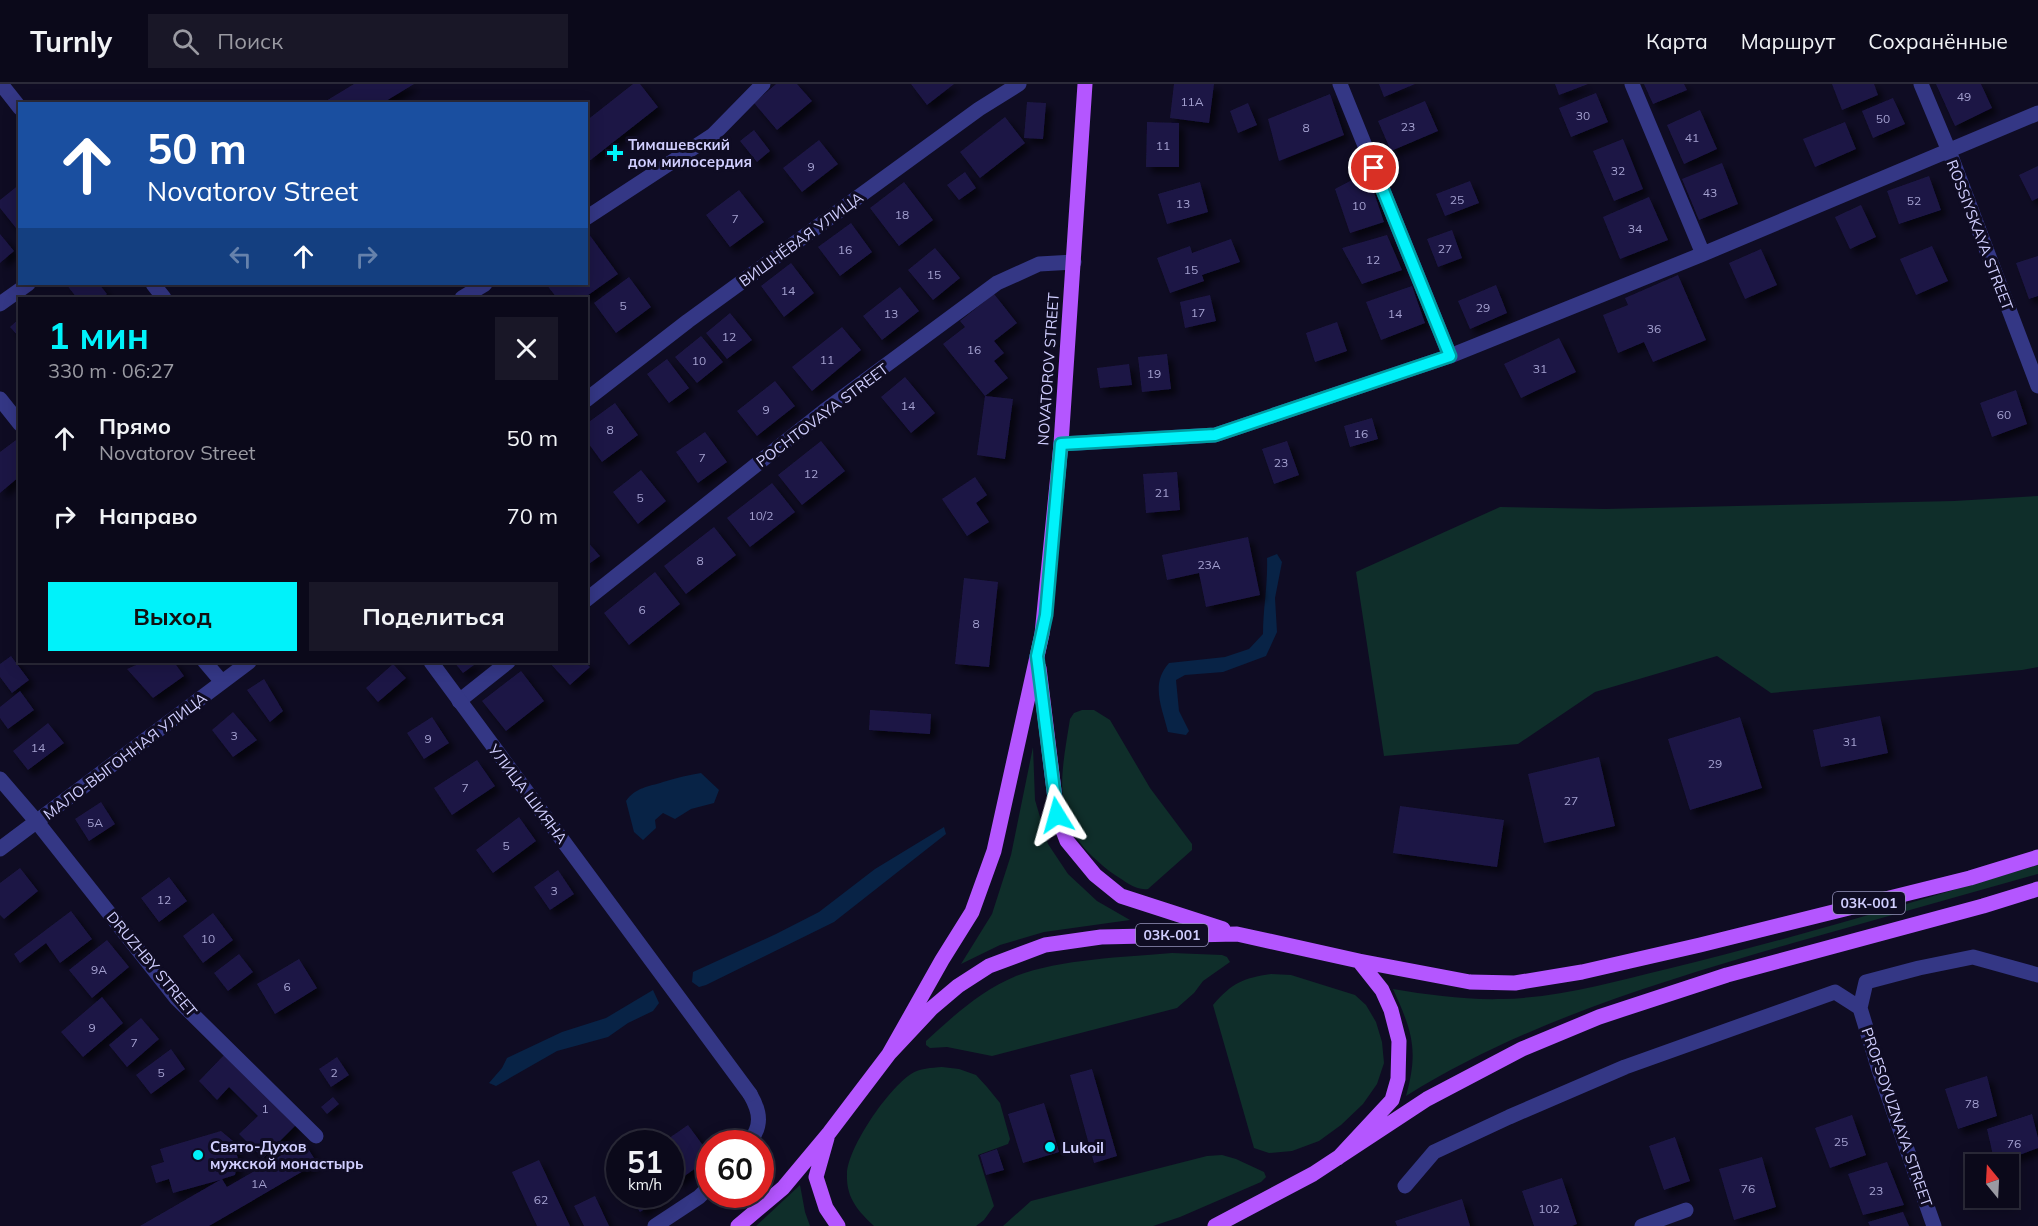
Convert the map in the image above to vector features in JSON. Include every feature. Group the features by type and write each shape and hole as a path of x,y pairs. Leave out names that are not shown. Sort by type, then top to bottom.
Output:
{"main road":[{"name":"NOVATOROV STREET","path":"889,1054 972,912 994,851 1046,615 1061,444 1085,84"},
{"path":"1037,656 1057,815 1067,841 1095,875 1121,896 1237,934"},
{"name":"03К-001","path":"738,1226 783,1188 829,1133 889,1054 932,1008 958,986 989,966 1045,945 1101,937 1237,934 1359,961 1470,982 1515,983 1582,972 1722,939 1970,878 2038,857"},
{"name":"03К-001","path":"1215,1226 1265,1201 1338,1158 1427,1099 1522,1049 1599,1017 1727,975 2038,889"},
{"name":"03К-001","path":"1338,1158 1392,1100 1398,1080 1399,1041 1391,1010 1382,990 1359,961"},
{"name":"03К-001","path":"829,1133 816,1178 826,1208 838,1226"}],"street":[{"path":"1,84 18,105"},
{"path":"588,217 713,135 763,84"},
{"name":"ВИШНЁВАЯ УЛИЦА","path":"588,398 697,314 970,116 1019,84"},
{"path":"1340,84 1450,356"},
{"path":"1632,84 1703,254"},
{"name":"ROSSIYSKAYA STREET","path":"1921,84 1949,151 2038,386"},
{"path":"1061,444 1215,435 1450,356 1703,254 2038,113"},
{"name":"POCHTOVAYA STREET","path":"588,598 824,411 997,283 1039,264 1074,262"},
{"path":"0,304 26,285"},
{"path":"154,285 163,297"},
{"path":"464,297 483,285"},
{"path":"0,399 18,422"},
{"path":"206,663 222,682"},
{"name":"МАЛО-ВЫГОННАЯ УЛИЦА","path":"0,849 248,663"},
{"name":"УЛИЦА ШИЯНА","path":"432,663 750,1094 759,1120 758,1130"},
{"path":"459,700 507,663"},
{"name":"DRUZHBY STREET","path":"0,779 37,822 177,999 316,1136"},
{"path":"1405,1186 1434,1152 1625,1067 1835,992 1860,1008 1866,982 1973,957 2038,975"},
{"name":"PROFSOYUZNAYA STREET","path":"1860,1008 1879,1070 1934,1226"},
{"path":"655,1226 696,1199"},
{"path":"1642,1226 1686,1210"}],"green space":[{"path":"2038,496 2038,667 1771,693 1717,656 1595,692 1518,744 1384,756 1356,572 1500,507 1605,509 1954,501"},
{"path":"1094,710 1110,720 1150,788 1192,844 1192,850 1148,889 1131,885 1106,869 1079,841 1070,825 1062,792 1062,775 1070,719 1074,713"},
{"path":"1033,747 1035,800 1048,844 1068,874 1097,901 1130,920 1044,932 1000,945 961,964 992,914 1011,855"},
{"path":"2038,865 2038,874 1793,943 1594,1006 1498,1046 1406,1096 1412,1066 1412,1041 1393,989 1447,997 1488,999 1543,996 1585,988 1760,945"},
{"path":"1172,953 1222,955 1230,962 1203,981 1194,993 1177,1008 992,1056 947,1047 930,1048 926,1045 926,1041 968,1004 1016,976 1072,962"},
{"path":"1271,974 1291,975 1355,995 1366,1005 1376,1022 1382,1042 1384,1063 1377,1084 1363,1104 1341,1125 1319,1141 1292,1151 1269,1153 1254,1148 1213,1005 1226,991 1239,983 1253,977"},
{"path":"942,1067 959,1069 976,1075 1000,1103 1010,1139 1008,1144 978,1155 994,1206 984,1220 976,1226 874,1226 854,1203 847,1183 849,1163 854,1149 881,1105 902,1081 918,1071"},
{"path":"1222,1155 1264,1172 1266,1177 1261,1182 1180,1217 1153,1226 1003,1226 1031,1201 1207,1156"},
{"path":"800,1185 810,1226 756,1226"}],"water":[{"path":"1277,554 1282,562 1275,598 1277,632 1266,656 1223,672 1185,675 1176,680 1179,711 1189,731 1186,735 1168,732 1159,696 1163,671 1169,663 1225,657 1249,649 1263,634 1267,558"},
{"path":"701,773 719,790 714,803 691,809 675,819 663,813 655,820 656,828 643,840 634,832 626,801 630,796 647,787"},
{"path":"944,827 946,834 834,922 706,985 699,987 692,982 693,972 819,912 875,869"},
{"path":"653,990 659,1003 653,1011 628,1023 608,1037 557,1051 496,1086 489,1083 507,1058 562,1032 606,1018"}],"building":[{"path":"354,84 414,84 384,102 324,102"},
{"path":"633,84 640,84 658,107 588,162 588,119"},
{"path":"776,84 797,84 812,101 777,130 754,103"},
{"path":"911,84 954,84 927,105"},
{"path":"1174,84 1214,84 1209,123 1170,118"},
{"path":"1379,84 1415,84 1384,97"},
{"path":"1555,84 1588,84 1559,95"},
{"path":"1644,84 1684,84 1687,90 1653,104"},
{"path":"1832,84 1874,84 1878,95 1842,110"},
{"path":"1936,84 1981,84 1992,108 1955,126"},
{"path":"1596,93 1608,122 1571,137 1559,108"},
{"path":"1330,94 1344,135 1279,161 1268,119"},
{"path":"1893,98 1905,124 1873,138 1862,111"},
{"path":"1425,101 1438,131 1391,151 1378,121"},
{"path":"1027,102 1046,103 1043,139 1024,138"},
{"path":"1248,103 1257,125 1238,133 1230,111"},
{"path":"1700,110 1717,149 1684,164 1667,125"},
{"path":"1005,117 1025,143 980,178 960,152"},
{"path":"1147,122 1179,123 1179,167 1146,167"},
{"path":"1845,122 1856,149 1815,167 1803,139"},
{"path":"754,130 770,151 757,162 740,141"},
{"path":"1623,139 1643,189 1614,201 1593,151"},
{"path":"819,140 838,164 802,192 783,168"},
{"path":"1722,163 1738,204 1699,220 1682,179"},
{"path":"2038,166 2038,198 2032,201 2019,175"},
{"path":"965,172 976,188 959,200 947,185"},
{"path":"1367,172 1384,222 1350,233 1335,189"},
{"path":"1929,176 1941,210 1899,224 1887,191"},
{"path":"1470,181 1479,203 1445,216 1436,194"},
{"path":"904,182 933,220 899,246 870,208"},
{"path":"1200,182 1208,212 1167,224 1158,194"},
{"path":"18,186 18,230 0,208 0,200"},
{"path":"739,190 764,222 730,247 706,215"},
{"path":"1649,197 1668,240 1620,259 1603,217"},
{"path":"1861,205 1876,237 1850,249 1835,217"},
{"path":"851,223 872,252 840,276 818,247"},
{"path":"1452,230 1462,258 1438,267 1427,239"},
{"path":"588,233 618,274 585,297 556,297 547,285 588,285"},
{"path":"0,234 14,251 0,263"},
{"path":"1387,235 1402,270 1362,284 1342,248"},
{"path":"1231,239 1240,262 1202,275 1204,281 1170,293 1157,258 1190,246 1192,253"},
{"path":"1932,246 1948,281 1916,295 1900,259"},
{"path":"935,248 960,278 933,300 908,270"},
{"path":"1761,249 1777,285 1745,299 1729,263"},
{"path":"2038,256 2038,296 2029,299 2016,263"},
{"path":"791,263 814,293 784,317 761,286"},
{"path":"1678,275 1706,340 1653,362 1644,342 1618,353 1603,315 1628,305 1625,298"},
{"path":"629,277 651,307 616,333 594,303"},
{"path":"67,285 100,285 107,294 102,297 76,297"},
{"path":"1496,285 1507,313 1470,329 1458,301"},
{"path":"1412,286 1425,323 1381,340 1366,302"},
{"path":"900,287 919,311 882,340 863,316"},
{"path":"994,294 1017,323 994,341 1004,353 994,361 1008,378 985,396 943,344 965,327 960,321"},
{"path":"1210,295 1216,321 1185,328 1180,302"},
{"path":"730,313 752,340 727,359 706,333"},
{"path":"18,320 18,336 10,327"},
{"path":"1337,322 1347,351 1315,362 1306,333"},
{"path":"842,327 861,350 812,391 792,367"},
{"path":"701,336 723,362 697,383 675,357"},
{"path":"1559,338 1576,372 1521,398 1504,364"},
{"path":"1167,354 1171,389 1142,392 1138,357"},
{"path":"667,359 689,388 669,403 647,374"},
{"path":"1129,364 1132,385 1100,388 1097,368"},
{"path":"905,377 935,413 911,433 881,397"},
{"path":"775,381 795,406 757,436 737,411"},
{"path":"2016,390 2027,424 1992,437 1980,403"},
{"path":"985,396 1013,399 1005,459 977,455"},
{"path":"615,403 638,435 602,462 588,443 588,423"},
{"path":"1372,418 1378,439 1350,447 1344,426"},
{"path":"705,432 727,462 698,483 676,452"},
{"path":"18,438 18,478 0,493 0,452"},
{"path":"821,441 845,471 802,505 778,475"},
{"path":"1287,441 1299,475 1274,484 1262,449"},
{"path":"641,470 666,501 638,524 613,492"},
{"path":"1177,472 1180,510 1146,513 1143,474"},
{"path":"975,477 987,495 976,503 989,522 967,536 942,499"},
{"path":"772,483 795,512 750,547 727,518"},
{"path":"714,527 736,555 686,594 664,566"},
{"path":"1248,537 1260,595 1206,607 1199,573 1167,580 1162,555"},
{"path":"588,542 600,556 588,565"},
{"path":"655,572 680,604 629,645 604,613"},
{"path":"964,578 998,582 989,667 955,664"},
{"path":"11,656 29,680 12,693 0,677 0,664"},
{"path":"141,663 175,663 184,676 153,698 127,669"},
{"path":"455,663 477,663 463,673"},
{"path":"550,663 586,663 590,667 570,685"},
{"path":"393,664 406,678 378,702 366,688"},
{"path":"521,671 544,701 506,731 482,701"},
{"path":"264,679 283,711 270,722 247,690"},
{"path":"20,691 34,710 8,729 0,718 0,707"},
{"path":"870,710 931,714 930,734 869,730"},
{"path":"233,712 257,740 233,757 212,730"},
{"path":"1880,716 1888,753 1821,767 1813,730"},
{"path":"432,717 449,743 424,759 407,733"},
{"path":"1740,717 1762,788 1690,810 1668,739"},
{"path":"48,723 64,743 28,770 13,751"},
{"path":"1599,757 1615,826 1544,843 1528,774"},
{"path":"477,760 495,786 452,815 434,788"},
{"path":"101,802 115,824 89,841 75,819"},
{"path":"1400,806 1504,820 1497,867 1393,853"},
{"path":"519,817 536,841 493,873 476,850"},
{"path":"20,868 38,891 4,919 0,915 0,883"},
{"path":"558,870 574,894 550,910 534,887"},
{"path":"169,877 187,901 159,922 141,898"},
{"path":"71,911 92,939 60,963 46,943 20,963 14,954"},
{"path":"213,913 233,940 203,963 183,936"},
{"path":"107,940 129,967 92,998 69,970"},
{"path":"239,954 253,972 228,991 214,973"},
{"path":"299,959 317,988 275,1014 257,984"},
{"path":"102,997 123,1023 83,1057 61,1032"},
{"path":"141,1018 159,1039 127,1067 109,1045"},
{"path":"171,1049 185,1069 151,1094 136,1075"},
{"path":"226,1053 297,1124 263,1158 239,1134 258,1116 229,1087 217,1100 199,1081"},
{"path":"337,1057 349,1075 331,1087 319,1069"},
{"path":"1092,1069 1117,1156 1094,1163 1070,1075"},
{"path":"1987,1076 1997,1116 1958,1129 1945,1089"},
{"path":"333,1097 339,1104 327,1114 321,1107"},
{"path":"1044,1103 1059,1152 1023,1163 1008,1114"},
{"path":"2032,1114 2038,1148 2019,1155 1993,1154 1987,1129"},
{"path":"1852,1115 1866,1155 1830,1168 1815,1128"},
{"path":"688,1125 696,1136 696,1168 684,1176 684,1130 681,1130"},
{"path":"221,1131 233,1141 238,1159 235,1175 222,1179 227,1187 304,1142 317,1163 209,1226 140,1226 220,1180 173,1193 169,1179 156,1183 151,1166 164,1162 160,1149"},
{"path":"1675,1137 1690,1181 1664,1190 1649,1146"},
{"path":"997,1149 1004,1170 986,1175 980,1155"},
{"path":"1762,1157 1776,1207 1734,1220 1719,1169"},
{"path":"539,1160 570,1226 537,1226 512,1172"},
{"path":"1887,1162 1904,1205 1863,1215 1848,1174"},
{"path":"1562,1178 1577,1224 1534,1226 1522,1191"},
{"path":"595,1196 609,1226 584,1226 574,1206"},
{"path":"1462,1199 1470,1226 1397,1226 1395,1221"},
{"path":"1903,1212 1909,1226 1870,1226 1868,1222"}],"place":[{"name":"Тимашевский дом милосердия","path":"615,153"},
{"name":"Lukoil","path":"1050,1147"},
{"name":"Свято-Духов мужской монастырь","path":"198,1155"}],"route":[{"path":"1057,815 1037,656 1046,615 1061,444 1215,435 1450,356 1374,168"}]}
